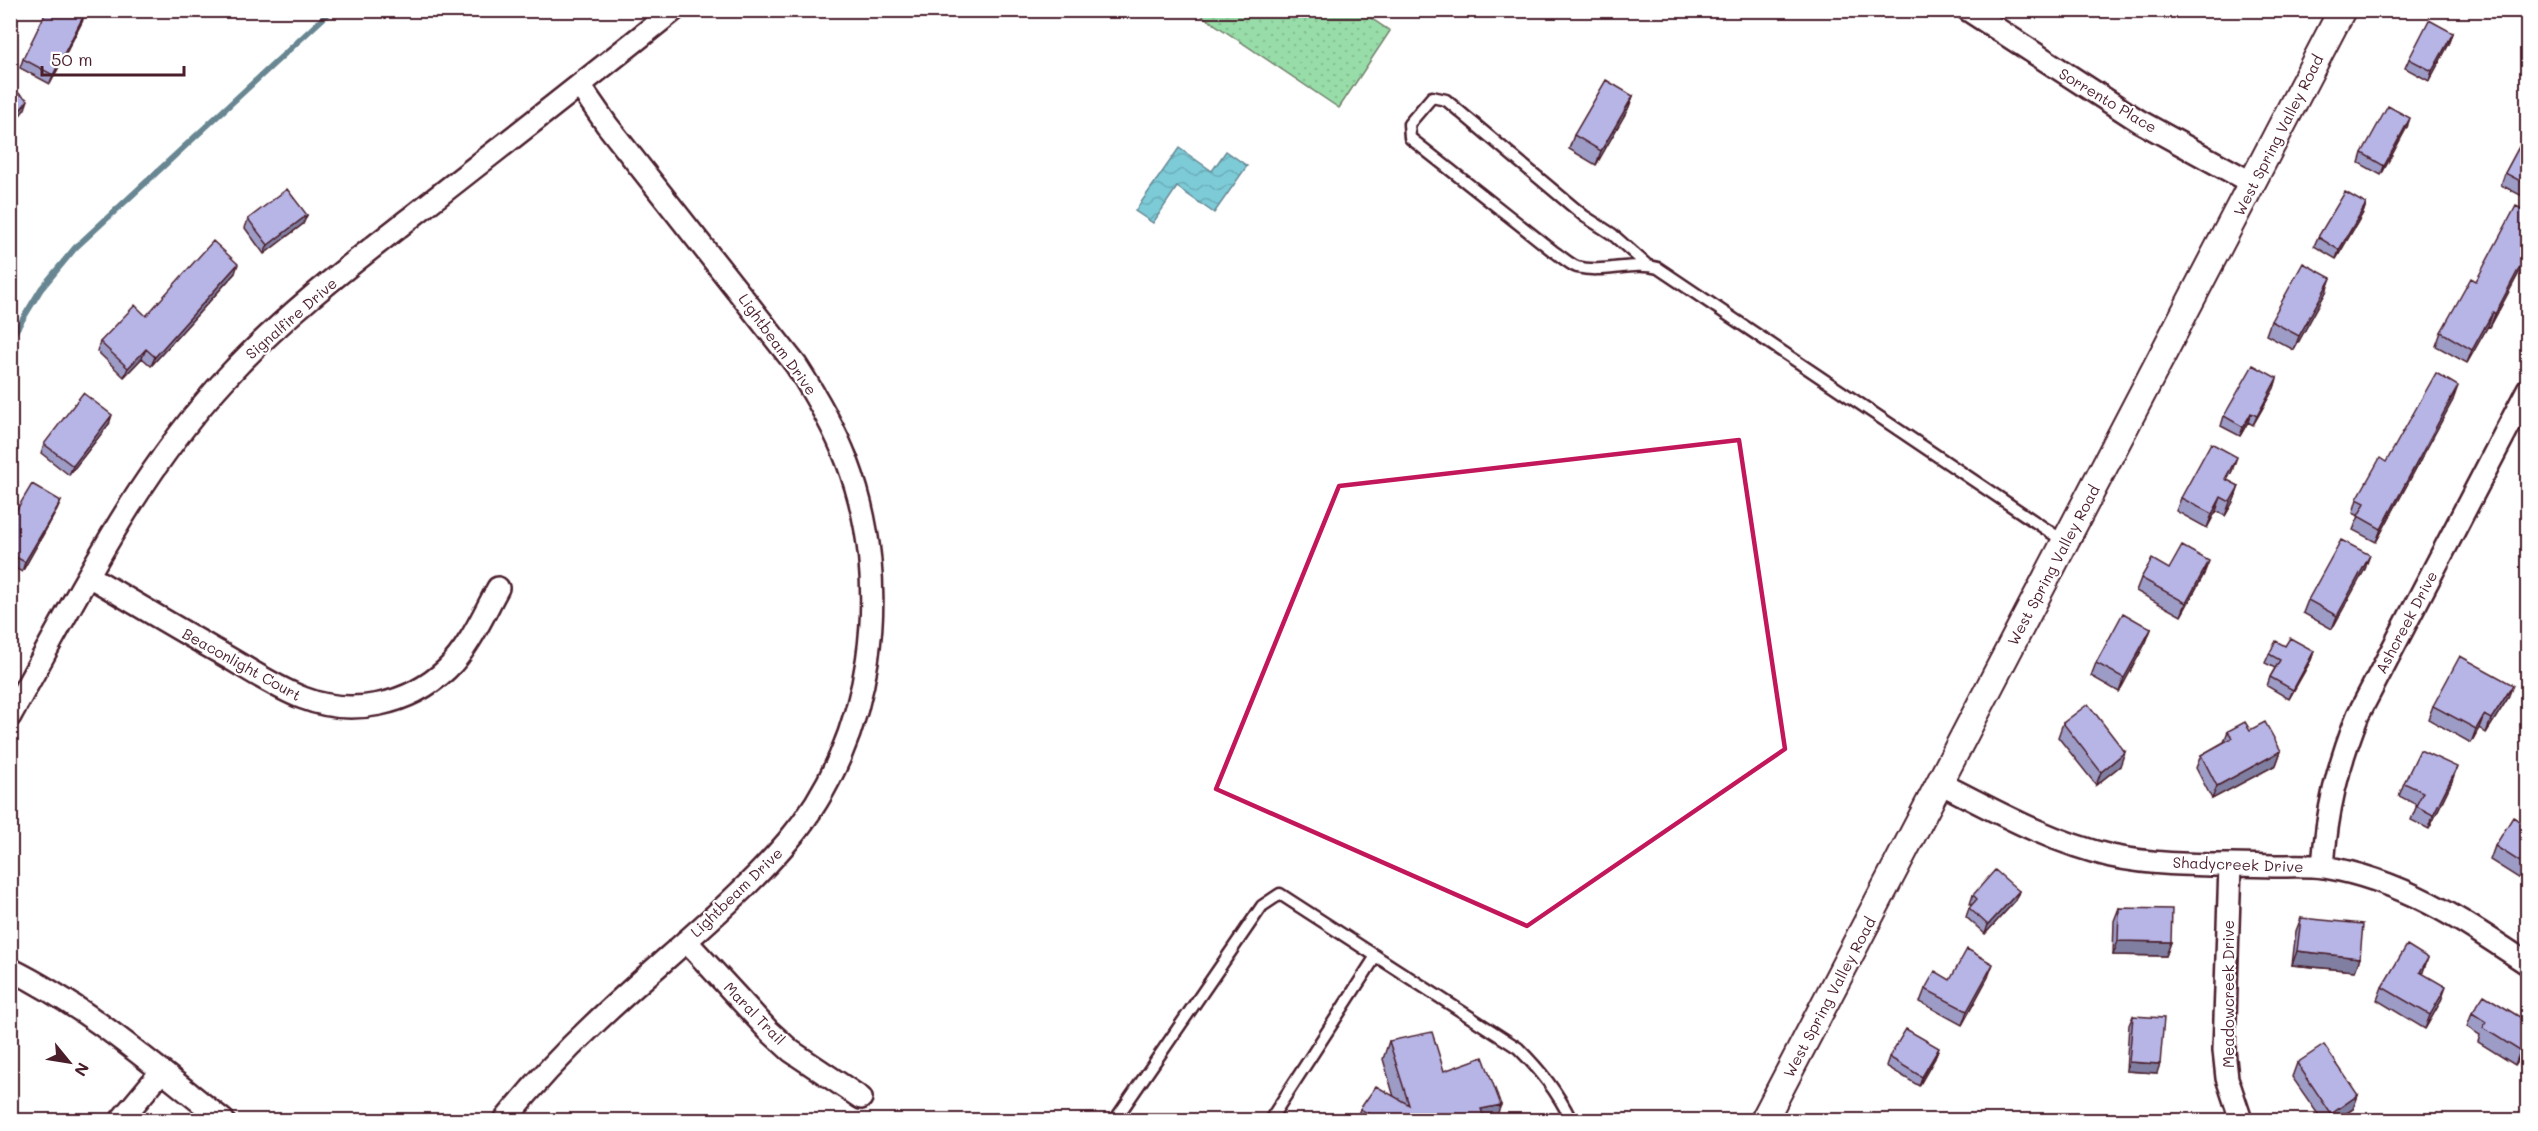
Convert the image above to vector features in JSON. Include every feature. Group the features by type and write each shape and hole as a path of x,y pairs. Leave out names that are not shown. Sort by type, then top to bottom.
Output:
{"street":[{"name":"Signalfire Drive","path":"10,716 136,496 176,437 227,376 269,334 376,245 675,10"},
{"name":"Sorrento Place","path":"1968,10 2139,121 2252,183"},
{"name":"West Spring Valley Road","path":"1764,1120 2342,10"},
{"name":"Lightbeam Drive","path":"506,1120 553,1065 592,1026 686,941 789,840 809,812 844,746 857,710 866,660 871,584 867,543 860,503 835,430 796,365 607,125 580,86"},
{"name":"Ashcreek Drive","path":"2323,867 2331,796 2340,761 2358,715 2528,389"},
{"name":"Beaconlight Court","path":"89,576 270,682 304,698 351,706 375,705 399,700 432,682 448,668 462,650 498,588"},
{"name":"Shadycreek Drive","path":"1940,783 2028,828 2077,847 2147,862 2323,867 2373,879 2433,903 2528,964"},
{"name":"Meadowcreek Drive","path":"2230,865 2224,1050 2227,1078 2241,1120"},
{"name":"Maral Trail","path":"686,941 768,1030 791,1051 861,1098"},
{"path":"10,969 67,1002 223,1120"},
{"path":"121,1120 161,1072"}],"lane":[{"path":"1647,265 1612,234 1584,216 1446,100 1432,97 1408,124 1410,138 1553,251 1576,266 1591,269 1647,265 1658,267 2065,542"},
{"path":"1115,1120 1262,906 1280,894 1518,1048 1543,1072 1559,1095 1571,1120"},
{"path":"1270,1120 1376,956"}],"highlighted area":[{"path":"1739,440 1785,749 1527,926 1216,789 1339,486"}],"green space":[{"path":"1195,11 1360,11 1390,31 1339,108"}],"water":[{"path":"1179,148 1212,171 1226,151 1247,166 1214,213 1177,187 1153,223 1135,211"}],"building":[{"path":"47,10 80,10 85,13 53,75 23,59"},
{"path":"2429,20 2453,33 2432,71 2409,59"},
{"path":"1606,80 1633,96 1601,151 1574,135"},
{"path":"10,87 28,100 10,123"},
{"path":"2388,106 2410,118 2384,166 2362,153"},
{"path":"2528,130 2528,185 2505,173"},
{"path":"287,189 307,215 268,245 248,219"},
{"path":"2345,192 2366,204 2339,250 2318,237"},
{"path":"2516,206 2528,212 2528,237 2521,250 2527,253 2495,314 2493,312 2472,350 2441,332 2471,278 2476,281"},
{"path":"213,241 238,264 155,357 146,349 128,368 100,342 135,305 146,316"},
{"path":"2303,263 2331,278 2299,336 2271,321"},
{"path":"2253,365 2277,378 2257,416 2251,413 2243,427 2224,416"},
{"path":"2436,373 2458,386 2381,529 2358,516 2365,503 2357,499 2380,458 2386,462"},
{"path":"83,393 112,415 73,466 44,444"},
{"path":"2211,443 2237,457 2225,479 2239,486 2230,502 2221,497 2212,514 2181,498"},
{"path":"32,484 61,501 25,562 10,554 10,521"},
{"path":"2341,540 2370,555 2337,616 2308,600"},
{"path":"2182,546 2209,561 2186,603 2141,578 2152,559 2169,569"},
{"path":"2123,613 2151,629 2124,678 2096,663"},
{"path":"2290,638 2314,651 2293,690 2270,677 2280,660 2269,654 2276,641 2285,646"},
{"path":"2460,656 2513,685 2491,719 2484,715 2476,729 2433,706"},
{"path":"2088,704 2125,752 2101,772 2063,723"},
{"path":"2245,722 2250,730 2265,722 2281,751 2217,786 2201,755 2232,738 2228,731"},
{"path":"2420,750 2457,767 2433,815 2416,806 2423,792 2404,783"},
{"path":"2513,817 2528,826 2528,867 2495,846"},
{"path":"1995,870 2019,891 1988,925 1969,908 1977,899 1973,895"},
{"path":"2119,908 2172,909 2171,942 2118,941"},
{"path":"2301,918 2363,924 2360,958 2297,951"},
{"path":"2407,945 2428,958 2420,972 2446,987 2430,1015 2382,987"},
{"path":"1967,949 1993,964 1967,1011 1925,989 1935,971 1950,980"},
{"path":"2484,995 2528,1022 2528,1040 2520,1051 2483,1028 2486,1022 2472,1013"},
{"path":"2133,1016 2164,1018 2160,1064 2129,1062"},
{"path":"1906,1029 1939,1048 1922,1077 1889,1057"},
{"path":"1432,1032 1444,1071 1483,1057 1501,1105 1481,1109 1485,1120 1381,1120 1360,1109 1376,1086 1409,1105 1389,1041"},
{"path":"2324,1045 2358,1095 2331,1114 2297,1063"},
{"path":"2180,1115 2184,1120 2173,1120"}],"waterway":[{"path":"10,340 41,289 75,248 332,10"}]}
